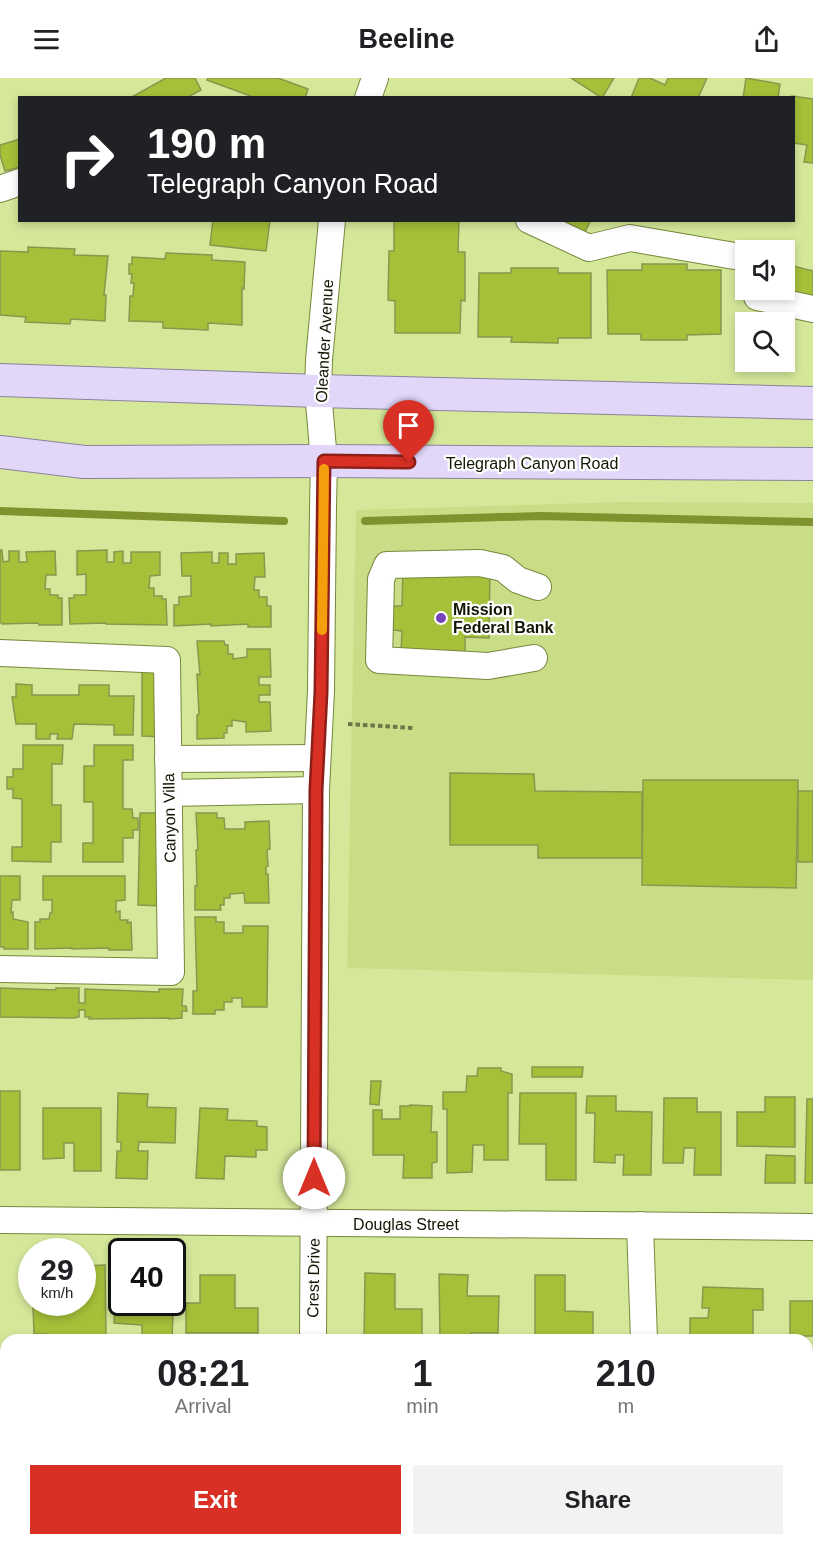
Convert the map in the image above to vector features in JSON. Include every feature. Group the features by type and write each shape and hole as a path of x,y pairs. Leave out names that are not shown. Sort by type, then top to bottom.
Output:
{"main road":[{"path":"0,380 318,391 813,403"},
{"name":"Telegraph Canyon Road","path":"0,452 84,462 813,464"}],"street":[{"path":"369,96 375,78"},
{"path":"0,189 18,183"},
{"name":"Oleander Avenue","path":"324,461 318,391 319,360 332,222"},
{"path":"534,222 589,248 630,238 735,256"},
{"path":"771,300 813,309"},
{"name":"Crest Drive","path":"313,1334 316,790 321,692 324,461"},
{"path":"534,658 488,666 378,660 381,579 387,565 480,563 503,567 518,580 538,587"},
{"name":"Canyon Villa","path":"0,653 167,660 171,972 0,969"},
{"path":"168,759 317,758"},
{"path":"169,793 316,790"},
{"name":"Douglas Street","path":"0,1220 813,1227"},
{"path":"640,1225 644,1334"}],"path":[{"path":"348,724 414,728"}],"shaded area":[{"path":"622,502 813,503 813,980 347,968 356,510"}],"building":[{"path":"166,78 195,78 201,90 190,96 134,96"},
{"path":"208,78 278,78 308,89 306,96 251,96 207,80"},
{"path":"571,78 614,78 603,96 599,96"},
{"path":"639,78 650,78 665,85 668,78 707,78 699,96 632,96"},
{"path":"746,78 780,84 778,96 743,96"},
{"path":"795,96 813,99 813,163 804,162 807,145 795,143"},
{"path":"18,140 18,168 5,171 0,155 0,145"},
{"path":"213,222 270,222 266,251 210,245"},
{"path":"394,222 459,222 458,252 465,252 465,301 461,300 460,333 395,333 395,301 388,300 389,251 394,251"},
{"path":"555,222 590,222 582,237"},
{"path":"28,247 75,249 74,255 108,256 104,295 106,295 105,321 71,319 70,324 25,322 26,317 0,315 0,251 28,252"},
{"path":"166,253 212,255 212,260 245,262 242,325 208,323 208,330 163,328 163,322 129,321 130,296 133,296 134,283 131,283 132,274 129,274 132,257 165,259"},
{"path":"642,264 687,264 687,270 721,270 721,334 687,335 687,340 641,340 641,334 608,334 607,270 642,270"},
{"path":"795,266 813,271 813,297 795,293"},
{"path":"511,268 558,268 558,273 591,273 591,338 558,338 558,343 511,342 512,337 478,337 479,273 511,273"},
{"path":"0,550 2,550 3,562 9,561 9,551 19,551 19,562 27,562 26,552 55,551 56,575 46,575 45,589 50,589 50,595 58,595 58,598 62,598 62,625 2,624 0,622"},
{"path":"107,550 107,562 114,562 114,552 123,551 123,563 131,563 131,552 160,552 160,575 150,576 149,588 154,588 154,596 162,596 162,599 166,599 167,625 70,624 69,598 74,598 74,595 86,595 86,574 77,575 77,551"},
{"path":"212,552 212,563 219,563 219,553 228,553 228,564 236,564 236,554 264,553 265,577 255,577 254,590 259,590 259,597 267,597 267,606 271,606 271,627 248,627 248,624 174,626 174,605 179,605 179,597 191,596 191,576 182,576 181,553"},
{"name":"Mission Federal Bank","path":"403,568 490,569 489,638 465,637 465,653 401,652 402,631 393,630 393,606 402,606"},
{"path":"197,641 224,641 225,645 228,645 228,654 233,654 233,659 247,657 247,649 270,649 271,677 259,677 259,685 270,685 270,695 259,695 259,702 270,702 271,731 246,732 246,722 232,720 232,726 227,726 224,738 197,739 197,715 199,714 197,674 200,675"},
{"path":"142,667 166,667 165,737 142,736"},
{"path":"16,684 32,685 32,695 79,695 79,685 109,685 109,696 134,696 133,735 114,735 114,725 74,724 72,739 57,739 58,734 50,734 50,739 36,739 36,724 16,724 12,697 16,697"},
{"path":"23,745 63,745 62,764 52,764 52,805 61,805 61,842 51,842 51,862 12,861 12,847 22,847 22,799 13,798 13,789 7,789 7,777 13,777 13,769 23,769"},
{"path":"94,745 133,745 133,760 123,760 123,809 132,809 133,818 138,818 138,830 133,830 133,838 123,838 123,862 83,862 83,843 93,843 93,802 84,802 84,766 94,766"},
{"path":"450,773 534,774 535,791 642,792 642,858 538,858 538,845 450,845"},
{"path":"643,780 798,780 796,888 642,885"},
{"path":"798,791 813,791 813,862 798,862"},
{"path":"140,813 165,813 163,906 138,905"},
{"path":"196,813 217,813 217,818 224,818 225,829 245,829 245,822 269,821 270,849 267,850 266,874 268,874 269,903 245,903 244,893 230,894 230,898 224,898 224,905 220,905 221,910 195,910 196,850 198,850"},
{"path":"0,876 20,876 20,900 12,900 11,913 13,912 13,919 28,922 28,949 0,947"},
{"path":"43,876 125,876 125,900 116,901 116,912 120,911 120,920 131,922 132,950 35,949 35,922 40,922 40,919 49,919 52,913 52,900 43,900"},
{"path":"195,917 216,917 216,922 224,922 224,933 243,933 243,926 268,926 267,1007 242,1007 242,998 232,998 232,1002 224,1002 224,1010 215,1010 215,1014 193,1014 193,991 197,991"},
{"path":"0,988 56,990 56,988 79,988 79,1003 85,1003 85,989 159,992 159,989 183,989 182,1006 186,1006 187,1011 182,1011 182,1018 169,1019 89,1019 90,1017 85,1017 85,1010 79,1010 79,1017 74,1018 0,1017"},
{"path":"532,1067 583,1067 582,1077 532,1077"},
{"path":"478,1068 501,1068 501,1071 512,1074 512,1093 508,1093 508,1160 484,1160 484,1145 473,1145 472,1172 447,1173 447,1109 443,1109 443,1092 466,1092 467,1076 477,1076"},
{"path":"371,1081 381,1081 379,1105 370,1104"},
{"path":"0,1091 20,1091 20,1170 0,1170"},
{"path":"118,1093 148,1094 147,1107 176,1108 175,1143 139,1142 138,1151 148,1151 147,1179 116,1178 117,1151 121,1151 121,1142 117,1142"},
{"path":"520,1093 576,1093 576,1180 546,1180 546,1144 519,1144"},
{"path":"587,1096 616,1096 616,1111 652,1112 651,1175 623,1175 624,1155 615,1155 615,1163 594,1162 595,1113 586,1113"},
{"path":"765,1097 795,1097 795,1147 737,1146 737,1112 765,1112"},
{"path":"664,1098 697,1098 697,1112 721,1112 721,1175 694,1175 695,1148 684,1148 683,1163 663,1163"},
{"path":"807,1099 813,1099 813,1183 805,1183"},
{"path":"400,1106 432,1106 431,1132 437,1132 437,1162 432,1163 432,1178 403,1178 404,1155 373,1155 373,1110 382,1110 382,1119 400,1119"},
{"path":"43,1108 101,1108 101,1171 74,1171 74,1143 64,1143 64,1158 43,1159"},
{"path":"200,1108 228,1109 227,1120 257,1121 257,1126 267,1127 267,1150 256,1150 256,1157 225,1156 224,1179 196,1178"},
{"path":"766,1155 795,1156 795,1183 765,1183"},
{"path":"96,1265 105,1265 106,1334 34,1334 33,1316 96,1316"},
{"path":"365,1273 395,1274 395,1309 422,1309 422,1334 364,1334"},
{"path":"439,1274 468,1275 467,1296 499,1296 498,1333 440,1334"},
{"path":"200,1275 235,1275 235,1308 258,1308 258,1333 186,1333 186,1303 200,1303"},
{"path":"535,1275 565,1275 565,1311 593,1312 593,1334 535,1334"},
{"path":"703,1287 763,1289 763,1310 753,1310 753,1334 690,1334 690,1318 708,1318 709,1308 702,1308"},
{"path":"790,1301 813,1301 813,1334 790,1334"},
{"path":"114,1316 173,1316 172,1334 142,1334 142,1325 114,1323"}],"waterway":[{"path":"0,511 284,521"},
{"path":"365,521 540,516 813,522"}],"slow traffic":[{"path":"322,630 324,469"}],"place":[{"name":"Mission Federal Bank","path":"441,618"}],"route":[{"path":"314,1178 316,790 321,692 324,461 409,462"}]}
